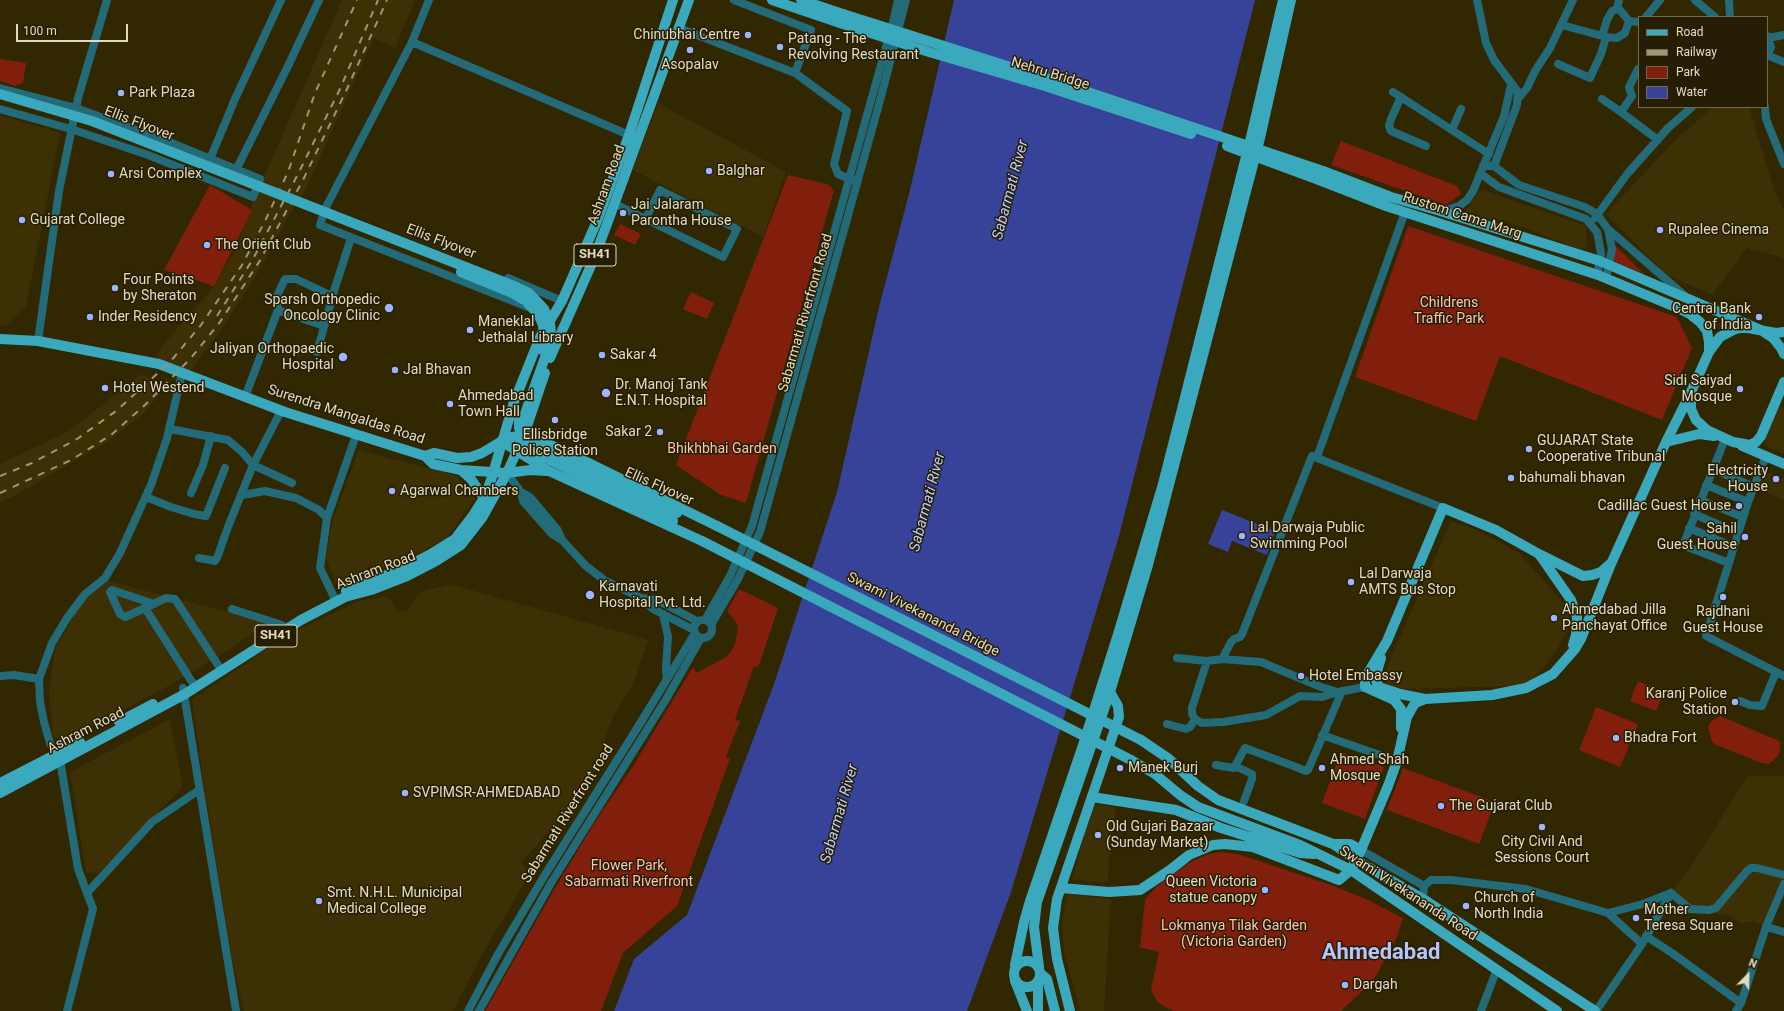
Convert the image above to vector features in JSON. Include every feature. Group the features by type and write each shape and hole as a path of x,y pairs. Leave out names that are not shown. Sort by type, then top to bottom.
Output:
{"main road":[{"name":"Ashram Road","path":"184,691 192,682 298,614 334,600 431,554 455,539 474,514 484,498 514,402 540,337 552,315 562,301 583,257 629,135 673,0"},
{"name":"Nehru Bridge","path":"772,0 842,18"},
{"name":"Nehru Bridge","path":"801,0 842,18 929,52 1044,86 1321,175"},
{"path":"1027,1011 1013,973 1016,965 1024,922 1083,745 1163,484 1251,137 1283,0"},
{"path":"1038,1011 1039,974 1034,927 1037,902 1110,692 1169,488 1260,138 1292,0"},
{"name":"Ashram Road","path":"0,783 58,757 184,691 334,600 371,590 407,576 436,561 461,545 482,518 507,473 524,435 552,350 593,261 690,1"},
{"name":"Ellis Flyover","path":"0,94 92,121 507,283 529,293 544,309 550,323 551,335 549,346 526,411 526,425 531,438 541,447 677,513 696,517"},
{"name":"Ellis Flyover","path":"0,100 48,113 92,128 510,292 526,301 538,314 543,325 544,338 523,396 519,412 519,428 525,443 536,453 558,465 666,518 686,530 698,540"},
{"name":"Rustom Cama Marg","path":"1321,175 1605,263 1761,330 1773,338 1784,354"},
{"name":"Rustom Cama Marg","path":"1321,175 1405,212 1601,277 1690,314 1700,322 1707,331 1709,352"},
{"path":"1611,564 1601,572 1583,576 1496,530 1443,508 1387,641 1375,678 1379,687 1400,694 1425,699 1492,695 1526,688 1553,674 1568,658 1581,638 1611,564 1666,442 1709,352 1720,337 1733,330 1748,328 1776,333 1784,332"},
{"name":"Surendra Mangaldas Road","path":"0,339 38,341 159,364 281,411 425,456 434,453 457,458 470,457 482,453 507,438 524,435"},
{"path":"1666,442 1699,434 1750,445 1756,442 1761,436 1784,382"},
{"path":"1691,392 1691,409 1696,420 1707,430 1784,464"},
{"path":"524,435 558,448 696,517"},
{"path":"1761,436 1766,456"},
{"path":"501,441 549,471 698,540"},
{"path":"425,456 433,464 461,470 507,473 530,470 549,471"},
{"path":"461,470 471,479 484,498"},
{"name":"Swami Vivekananda Bridge","path":"696,517 717,526 1141,740 1169,759 1198,786 1218,800 1333,844 1350,844 1358,855 1596,1011"},
{"name":"Swami Vivekananda Road","path":"698,540 1131,760 1155,774 1198,808 1320,854 1351,870 1557,1011"},
{"path":"1539,554 1571,600 1577,617 1576,635 1568,658"},
{"path":"1387,641 1365,678 1365,687 1394,700 1401,709 1401,740"},
{"path":"1070,1011 1057,959 1053,928 1057,899 1119,717 1118,706 1110,692"},
{"path":"1061,888 1109,892 1140,890 1170,870 1189,854 1213,845 1225,844 1253,846 1339,880 1351,870 1388,786 1397,761 1407,717 1415,703 1425,699"},
{"name":"Ashram Road","path":"0,793 58,757"},
{"path":"1092,797 1176,810 1221,828 1293,851 1300,853 1320,854"},
{"path":"1016,965 1021,961 1027,960 1034,962 1039,974 1047,980 1055,1011"},
{"path":"1015,981 1020,986 1033,986 1039,974"}],"street":[{"path":"38,341 59,191 71,129 78,98 106,0"},
{"path":"210,159 235,98 281,0"},
{"path":"236,170 290,64 319,0"},
{"path":"429,0 412,42 326,209 320,226 535,310 552,315"},
{"path":"734,0 811,30 796,74"},
{"name":"Sabarmati Riverfront Road","path":"704,622 738,579 760,532 853,181 898,0"},
{"name":"Sabarmati Riverfront Road","path":"853,181 885,83 906,0"},
{"path":"1477,0 1486,42 1494,60 1511,85 1518,92 1517,105 1494,166 1482,170"},
{"path":"1517,100 1527,88 1535,71 1550,48 1573,0"},
{"path":"1558,64 1590,78 1601,54 1607,20 1612,11 1616,9 1619,0"},
{"path":"1647,16 1660,0"},
{"path":"1695,0 1714,16"},
{"path":"1728,0 1730,16"},
{"path":"1616,9 1620,10 1629,21 1638,22"},
{"path":"1562,25 1604,37 1617,38 1625,33 1629,21"},
{"path":"679,28 796,74 847,111 834,164 838,174 853,181"},
{"path":"1768,53 1771,47 1768,37 1784,35"},
{"path":"412,42 629,135"},
{"path":"1768,55 1784,62"},
{"path":"1621,112 1632,96 1629,87 1638,68"},
{"path":"1437,210 1450,209 1459,206 1467,200 1473,191 1504,116 1511,85"},
{"path":"0,88 76,108 260,179 253,197 148,155 71,129 0,109"},
{"path":"1393,92 1489,154"},
{"path":"1401,97 1389,126 1391,131 1426,146"},
{"path":"1602,99 1658,140"},
{"path":"1591,224 1628,173 1658,140 1691,108"},
{"path":"1765,108 1766,119 1784,164"},
{"path":"1452,130 1460,109"},
{"path":"1494,166 1519,185 1584,207 1597,214 1608,229 1688,299"},
{"path":"1482,170 1498,186 1578,215 1591,224 1597,232 1605,263"},
{"path":"615,204 724,257 737,229 660,190 646,218"},
{"path":"326,209 546,293 562,301"},
{"path":"1317,457 1405,212"},
{"path":"1601,277 1605,263 1612,249 1608,229"},
{"path":"317,352 332,296 351,238"},
{"path":"245,397 278,310 276,298 285,279 296,279 332,296"},
{"path":"278,310 324,326"},
{"path":"68,1011 93,909 78,869 58,757 50,743 40,702 39,679 52,643 67,618 85,594 105,578 120,553 146,497 170,429 182,373"},
{"path":"199,558 215,561 218,558 228,526 254,465 281,411"},
{"path":"170,429 228,440 254,465 292,483"},
{"path":"334,600 320,568 327,518 356,435"},
{"path":"191,493 203,465 211,436"},
{"path":"1729,440 1706,485 1684,540 1685,546 1729,563"},
{"path":"1222,660 1231,642 1240,637 1242,634 1312,456 1443,508"},
{"path":"1766,456 1748,502 1706,636 1784,676"},
{"path":"146,497 170,507 206,516 225,468"},
{"path":"1713,470 1754,487"},
{"path":"507,473 521,492 530,496 557,529 562,540 586,566 598,575 641,598 653,609 697,634 709,636 712,630 704,622 656,600 641,598"},
{"path":"1706,485 1748,502"},
{"path":"242,494 265,491 296,498 319,510 327,518"},
{"path":"1700,500 1743,517"},
{"path":"1694,514 1738,533"},
{"path":"1689,528 1734,547"},
{"path":"154,604 112,590 110,592 123,617 126,617 154,604 168,597 178,602 218,665"},
{"path":"145,608 192,682"},
{"path":"232,609 282,625"},
{"path":"663,614 668,638 666,668 667,678"},
{"path":"697,634 694,625 704,622"},
{"name":"Sabarmati Riverfront road","path":"468,1011 502,947 547,871 667,678 697,634"},
{"name":"Sabarmati Riverfront road","path":"479,1011 551,883 649,727 697,634"},
{"path":"1177,658 1207,661 1222,660 1261,662 1321,687 1340,691"},
{"path":"1207,661 1193,702 1192,714 1195,719 1202,723 1223,722 1266,715 1300,696 1322,697 1340,691 1365,687"},
{"path":"1740,701 1750,705 1762,706 1776,672"},
{"path":"0,676 39,679"},
{"path":"184,691 236,1011"},
{"path":"1216,765 1220,764 1231,769 1235,766 1244,748 1306,771 1309,768 1340,691"},
{"path":"1167,724 1186,729 1190,727 1195,719"},
{"path":"641,722 649,727"},
{"path":"1322,735 1397,761"},
{"path":"1235,766 1252,774 1252,779 1244,801"},
{"path":"87,893 152,822 199,790"},
{"path":"1358,855 1424,886"},
{"path":"1671,893 1690,909 1709,910 1716,908 1751,868 1757,868 1784,875"},
{"path":"1423,899 1424,886 1431,880 1451,880 1526,889 1608,913 1642,944"},
{"path":"1736,1011 1741,1003 1766,927 1784,884"},
{"path":"1608,913 1642,904 1671,893"},
{"path":"1596,1011 1642,944 1671,893"},
{"path":"1766,927 1784,932"},
{"path":"1646,936 1741,1003"},
{"path":"502,947 511,952"},
{"path":"1481,1011 1497,970"},
{"path":"475,996 484,1000"}],"shaded area":[{"path":"342,0 415,0 395,48 374,38 305,190 288,217 259,271 219,333 190,371 155,357 169,338 212,289 236,249 253,202"},
{"name":"Balghar","path":"658,103 786,172 763,237 633,170"},
{"path":"1712,108 1749,108 1775,192 1784,210 1784,258 1747,248 1712,295 1667,275 1606,214 1673,142"},
{"name":"Gujarat College","path":"0,115 60,133 26,306 6,326 0,325"},
{"path":"1482,190 1586,226 1586,246 1581,250 1503,220 1486,219 1463,214 1478,192"},
{"path":"141,374 158,382 163,390 143,414 106,443 10,498 0,501 0,464 69,431"},
{"path":"1777,405 1784,408 1784,454 1765,445 1766,433"},
{"path":"359,450 458,476 475,499 446,539 388,569 336,584 326,558 333,518"},
{"path":"1764,471 1784,479 1784,500 1757,489"},
{"path":"1451,521 1477,530 1519,553 1564,604 1569,615 1568,629 1558,648 1545,666 1533,678 1521,686 1394,689 1388,686 1382,678"},
{"path":"108,581 268,622 232,648 174,683 64,741 53,736 49,694 55,649 80,605 94,591"},
{"path":"450,584 648,640 632,687 612,718 595,770 577,800 521,863 531,872 483,953 453,1011 244,1011 232,958 204,785 192,699 291,633 361,600 388,597 398,611 408,611 416,597 421,592"},
{"path":"170,719 183,787 99,873 86,872 70,772"},
{"path":"1747,776 1784,776 1784,884 1766,927 1753,921 1741,923 1728,915 1692,911 1671,893 1694,862"},
{"name":"Old Gujari Bazaar (Sunday Market)","path":"1098,804 1116,808 1109,860 1108,882 1072,880 1092,806"},
{"path":"1070,894 1111,899 1104,1011 1080,1011 1064,952 1062,927 1066,896"}],"green space":[{"path":"0,59 26,63 23,83 15,86 0,81"},
{"path":"1341,141 1457,186 1461,194 1446,205 1331,165"},
{"name":"Bhikhbhai Garden","path":"788,175 827,184 834,190 746,503 721,495 676,465"},
{"name":"The Orient Club","path":"210,185 252,210 214,287 164,270"},
{"path":"620,224 641,234 635,245 614,235"},
{"name":"Childrens Traffic Park","path":"1408,226 1677,317 1692,348 1662,420 1500,356 1476,421 1355,377"},
{"path":"1612,242 1644,274 1614,261"},
{"path":"691,292 714,303 707,319 683,309"},
{"name":"Flower Park, Sabarmati Riverfront","path":"739,589 778,608 758,668 754,666 735,720 740,721 726,757 730,759 677,906 623,953 601,1011 485,1011 555,888 595,822 633,766 693,667 697,673 726,657 732,650 736,640 738,625 727,611"},
{"path":"1638,681 1664,692 1656,711 1630,701"},
{"path":"1596,707 1638,724 1620,767 1579,750"},
{"path":"1720,716 1780,742 1780,751 1778,756 1769,764 1762,763 1716,745 1712,742 1708,727 1711,721"},
{"path":"1341,752 1384,767 1365,819 1322,803"},
{"name":"The Gujarat Club","path":"1403,768 1495,802 1479,844 1387,810"},
{"name":"Lokmanya Tilak Garden (Victoria Garden)","path":"1220,852 1238,854 1331,885 1364,898 1403,918 1397,937 1373,981 1341,1011 1173,1011 1158,1003 1151,990 1159,952 1140,947 1145,900 1156,887 1189,863 1208,854"}],"water":[{"name":"Sabarmati River","path":"954,0 1255,0 1119,536 1011,892 967,1011 614,1011 634,959 687,915 774,684 837,492 880,303 909,194"},
{"name":"Lal Darwaja Public Swimming Pool","path":"1222,510 1275,531 1267,555 1232,541 1228,552 1208,544"}],"railway":[{"path":"0,476 32,463 77,439 116,411 170,362 201,325 242,265 265,221 288,172 315,93 357,0"},
{"path":"217,316 253,259 297,176 340,89 378,0"},
{"path":"0,493 71,460 111,435 145,405 191,358 220,322 259,262 303,180 346,91 387,0"}],"place":[{"name":"Chinubhai Centre","path":"748,35"},
{"name":"Patang - The Revolving Restaurant","path":"780,47"},
{"name":"Asopalav","path":"690,50"},
{"name":"Park Plaza","path":"121,93"},
{"name":"Balghar","path":"709,171"},
{"name":"Arsi Complex","path":"111,174"},
{"name":"Jai Jalaram Parontha House","path":"623,213"},
{"name":"Gujarat College","path":"22,220"},
{"name":"Rupalee Cinema","path":"1660,230"},
{"name":"The Orient Club","path":"207,245"},
{"name":"Four Points by Sheraton","path":"115,288"},
{"name":"Sparsh Orthopedic Oncology Clinic","path":"389,308"},
{"name":"Inder Residency","path":"90,317"},
{"name":"Central Bank of India","path":"1759,317"},
{"name":"Maneklal Jethalal Library","path":"470,330"},
{"name":"Sakar 4","path":"602,355"},
{"name":"Jaliyan Orthopaedic Hospital","path":"343,357"},
{"name":"Jal Bhavan","path":"395,370"},
{"name":"Hotel Westend","path":"105,388"},
{"name":"Sidi Saiyad Mosque","path":"1740,389"},
{"name":"Dr. Manoj Tank E.N.T. Hospital","path":"606,393"},
{"name":"Ahmedabad Town Hall","path":"450,404"},
{"name":"Ellisbridge Police Station","path":"555,420"},
{"name":"Sakar 2","path":"660,432"},
{"name":"GUJARAT State Cooperative Tribunal","path":"1529,449"},
{"name":"bahumali bhavan","path":"1511,478"},
{"name":"Electricity House","path":"1776,479"},
{"name":"Agarwal Chambers","path":"392,491"},
{"name":"Cadillac Guest House","path":"1739,506"},
{"name":"Lal Darwaja Public Swimming Pool","path":"1242,536"},
{"name":"Sahil Guest House","path":"1745,537"},
{"name":"Lal Darwaja AMTS Bus Stop","path":"1351,582"},
{"name":"Karnavati Hospital Pvt. Ltd.","path":"590,595"},
{"name":"Rajdhani Guest House","path":"1723,597"},
{"name":"Ahmedabad Jilla Panchayat Office","path":"1554,618"},
{"name":"Hotel Embassy","path":"1301,676"},
{"name":"Karanj Police Station","path":"1735,702"},
{"name":"Bhadra Fort","path":"1616,738"},
{"name":"Manek Burj","path":"1120,768"},
{"name":"Ahmed Shah Mosque","path":"1322,768"},
{"name":"SVPIMSR-AHMEDABAD","path":"405,793"},
{"name":"The Gujarat Club","path":"1441,806"},
{"name":"City Civil And Sessions Court","path":"1542,827"},
{"name":"Old Gujari Bazaar (Sunday Market)","path":"1098,835"},
{"name":"Queen Victoria statue canopy","path":"1265,890"},
{"name":"Smt. N.H.L. Municipal Medical College","path":"319,901"},
{"name":"Church of North India","path":"1466,906"},
{"name":"Mother Teresa Square","path":"1636,918"},
{"name":"Dargah","path":"1345,985"}],"district":[{"name":"Ahmedabad","path":"1381,953"}]}
